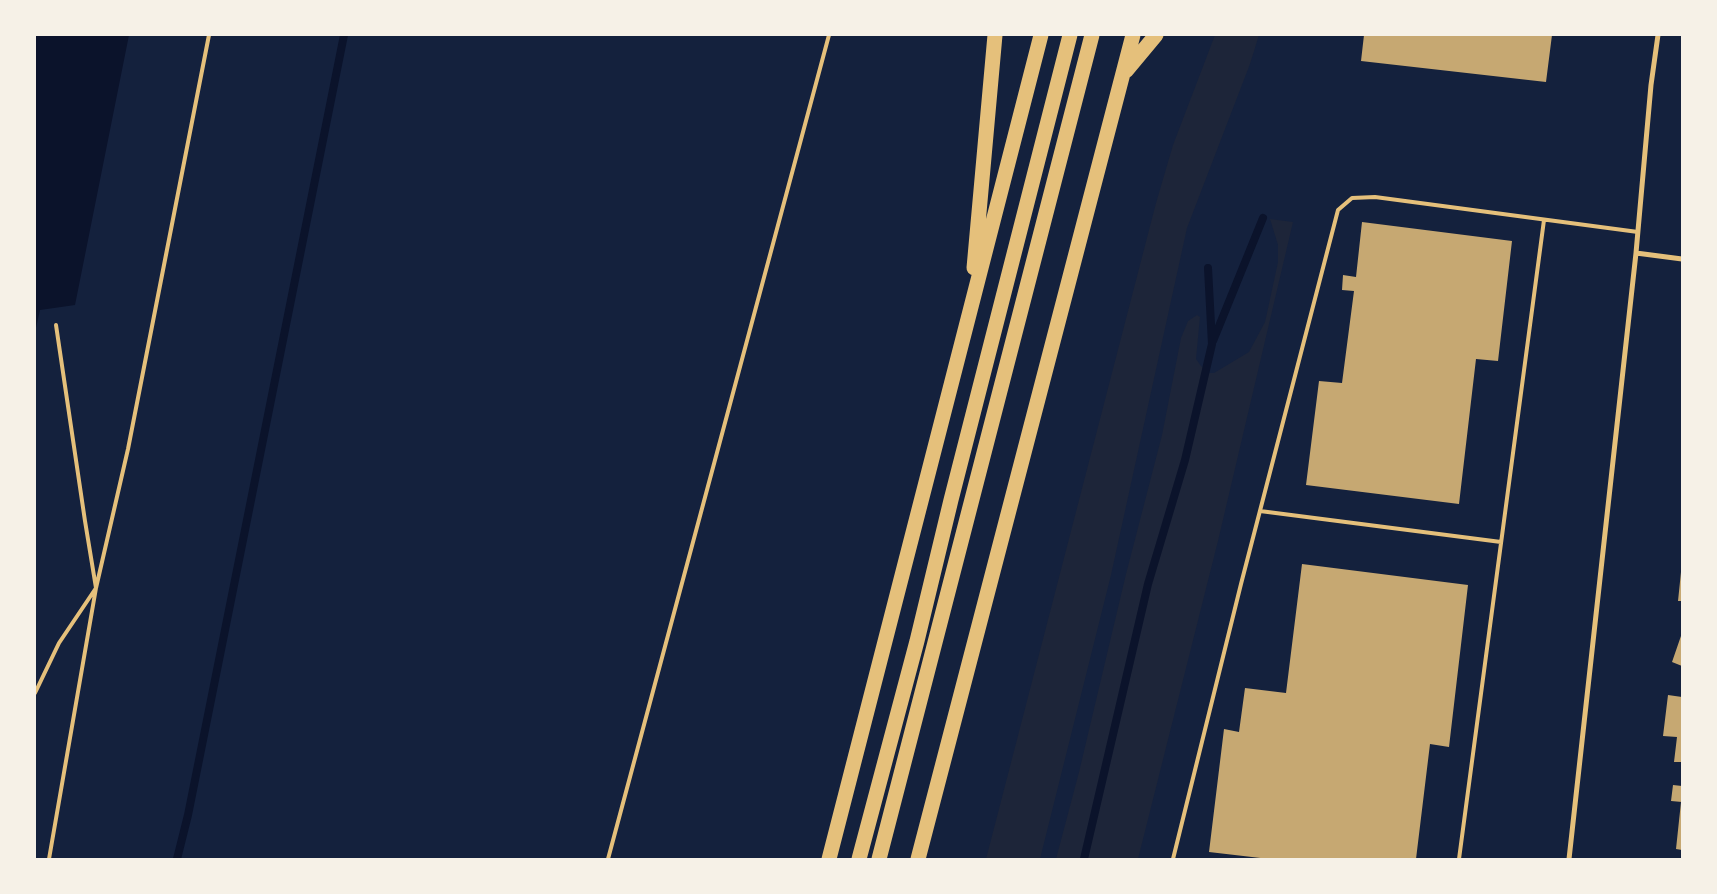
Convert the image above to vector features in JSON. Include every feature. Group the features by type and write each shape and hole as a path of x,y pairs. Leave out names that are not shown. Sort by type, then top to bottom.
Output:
{"highway":[{"path":"971,311 995,35"},
{"path":"829,859 1041,35"},
{"path":"859,859 1070,35"},
{"path":"879,859 1092,35"},
{"path":"918,859 1133,35"},
{"path":"1124,74 1156,35"}],"street":[{"path":"1569,859 1636,253 1650,94 1658,35"},
{"path":"1636,253 1682,259"}],"lane":[{"path":"49,859 96,588 128,449 209,35"},
{"path":"608,859 829,35"},
{"path":"1172,859 1338,210 1352,198 1375,197 1638,232"},
{"path":"1459,859 1544,220"},
{"path":"35,693 60,643 96,588 56,325"},
{"path":"1260,511 1501,542"}],"shaded area":[{"path":"35,35 129,35 75,305 40,310 35,332"},
{"path":"1215,35 1259,35 1250,64 1187,228 1111,575 1040,859 986,859 1156,203 1173,145"},
{"path":"1270,219 1293,222 1218,541 1138,859 1056,859 1162,435 1181,338 1188,321 1197,315 1200,317 1196,359 1209,373 1214,373 1249,352 1265,322 1278,262 1278,245"}],"building":[{"path":"1364,35 1552,35 1546,82 1361,61"},
{"path":"1362,222 1512,241 1498,361 1476,359 1459,504 1306,485 1319,381 1342,383 1354,291 1342,290 1343,275 1356,277"},
{"path":"1302,564 1468,585 1449,747 1430,744 1416,859 1269,859 1209,852 1224,729 1239,732 1245,688 1286,693"},
{"path":"1681,572 1682,601 1678,601"},
{"path":"1682,633 1682,666 1672,662"},
{"path":"1668,695 1682,697 1682,762 1674,762 1677,737 1663,736"},
{"path":"1673,785 1682,786 1682,802 1671,801"},
{"path":"1682,802 1682,850 1676,849"}],"waterway":[{"path":"177,859 188,815 344,35"},
{"path":"1213,341 1263,218"},
{"path":"1084,859 1148,584 1185,460 1212,344 1208,268"}]}
